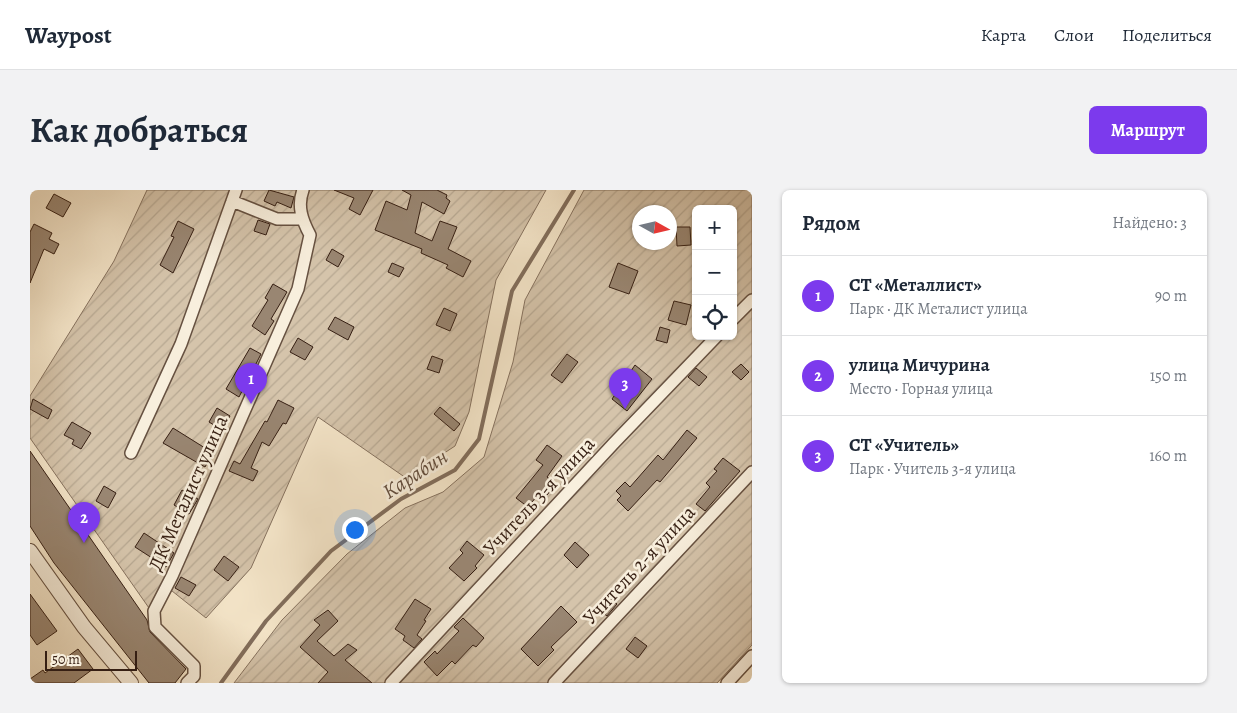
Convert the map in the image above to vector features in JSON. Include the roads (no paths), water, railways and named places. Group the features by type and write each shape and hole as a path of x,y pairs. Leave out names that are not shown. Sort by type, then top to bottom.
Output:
{"street":[{"name":"ДК Металист улица","path":"188,683 194,676 194,666 155,627 154,611 172,576 298,289 310,234 301,219 300,197 303,190"},
{"path":"131,453 181,344 234,195 277,219 301,219"},
{"path":"737,315 752,300"},
{"name":"Учитель 3-я улица","path":"391,683 614,443 713,340"},
{"name":"Учитель 2-я улица","path":"554,683 752,472"},
{"path":"30,551 84,627 131,683"},
{"path":"727,683 752,656"}],"waterway":[{"name":"Карабин","path":"221,683 266,621 331,551 401,499 455,470 479,439 512,291 574,190"}],"place":[{"name":"СТ «Металлист»","path":"251,404"},
{"name":"СТ «Учитель»","path":"625,409"},
{"name":"улица Мичурина","path":"84,543"}]}
